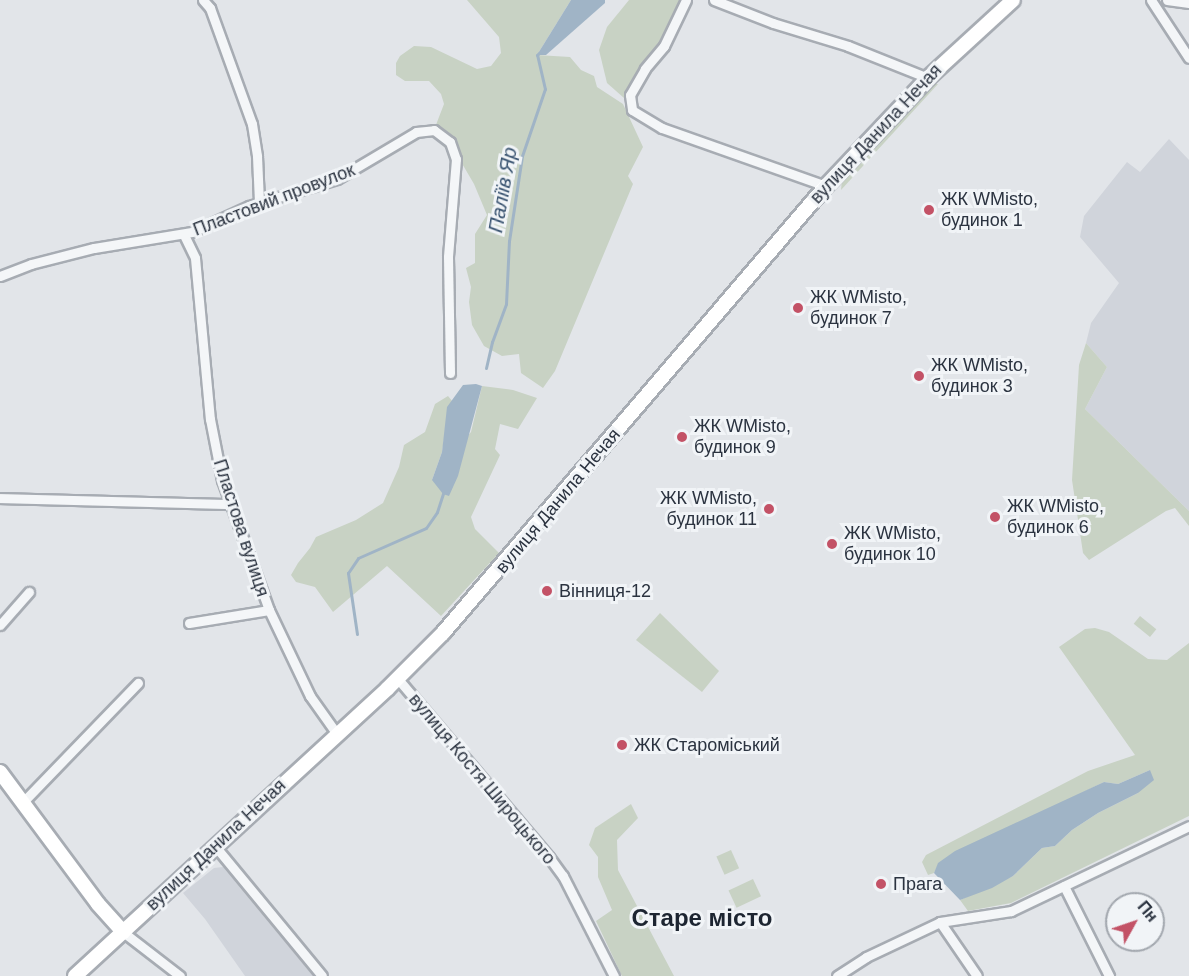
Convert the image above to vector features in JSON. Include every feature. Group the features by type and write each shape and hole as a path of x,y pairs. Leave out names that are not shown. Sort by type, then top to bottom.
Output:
{"main road":[{"name":"вулиця Данила Нечая","path":"75,976 398,679 494,576 826,186 928,78 1013,0"},
{"path":"0,772 123,932"}],"street":[{"path":"203,0 210,8 252,124 257,156 259,202"},
{"path":"686,0 664,46 645,69 630,95 632,110 662,128 826,186"},
{"path":"714,0 773,23 848,46 928,78"},
{"path":"1150,0 1189,58"},
{"path":"1167,0 1189,3"},
{"name":"Пластовий провулок","path":"0,276 31,264 94,248 184,235 259,202 337,179 416,132 434,130 445,137 454,149 457,167 448,257 450,373"},
{"name":"Пластова вулиця","path":"184,235 195,258 210,419 222,480 269,610 310,696 338,734"},
{"path":"0,498 230,504"},
{"path":"0,626 29,592"},
{"path":"189,623 269,610"},
{"name":"вулиця Костя Широцького","path":"398,679 549,857 562,876 614,976"},
{"path":"22,803 138,683"},
{"path":"837,976 866,957 940,922 1011,911 1189,826"},
{"path":"215,846 322,976"},
{"path":"1064,886 1109,976"},
{"path":"940,922 977,976"},
{"path":"123,932 180,976"}],"shaded area":[{"path":"1169,139 1189,160 1189,511 1085,409 1107,367 1086,343 1091,323 1119,283 1080,237 1084,216 1127,162 1140,172"},
{"path":"223,867 313,976 245,976 205,919 183,893 214,868"}],"green space":[{"path":"467,0 571,0 537,55 570,57 581,70 594,76 597,87 623,104 643,147 628,176 633,184 555,371 543,388 521,373 519,354 502,356 484,346 472,325 469,302 471,287 466,268 475,263 475,234 487,215 474,184 450,143 434,130 444,104 441,94 429,81 405,81 396,75 396,63 400,56 414,46 431,47 477,69 491,66 501,53 499,37"},
{"path":"629,0 682,0 663,45 629,95 624,98 607,83 599,50 607,27"},
{"path":"931,84 938,84 841,190 842,180"},
{"path":"1086,343 1107,367 1085,409 1189,511 1189,526 1175,508 1166,511 1089,560 1083,553 1072,480 1079,365"},
{"path":"482,386 513,390 537,398 518,429 500,424 495,449 500,455 471,517 475,529 499,553 441,616 387,566 333,612 315,587 296,582 291,575 298,563 316,537 356,520 383,503 399,467 404,445 425,432 435,404 448,396 453,402 448,413 442,452 432,480 471,432"},
{"path":"660,613 719,671 702,692 636,640"},
{"path":"1140,616 1156,629 1150,637 1134,624"},
{"path":"1095,628 1109,632 1148,659 1167,660 1189,643 1189,816 1011,903 968,911 960,900 1013,876 1042,848 1055,846 1072,830 1098,813 1138,793 1150,770 1118,784 1104,782 939,863 934,873 928,875 922,862 926,855 1088,771 1135,755 1059,647 1085,629"},
{"path":"631,804 638,818 617,840 618,870 674,976 622,976 596,921 612,910 598,877 598,857 589,845 595,828"},
{"path":"731,850 739,868 725,875 716,857"},
{"path":"753,879 761,896 737,908 729,890"}],"water":[{"path":"571,0 605,0 605,3 546,55 537,55"},
{"path":"463,385 482,386 458,476 449,496 443,494 432,480 442,452 447,407"},
{"path":"1150,770 1154,780 1138,793 1098,813 1072,830 1055,846 1042,848 1013,876 992,888 960,900 934,873 938,863 955,851 1104,782 1118,784"}],"waterway":[{"name":"Паліїв Яр","path":"486,368 492,342 506,304 509,241 522,156 545,89 537,55 539,53"},
{"name":"Паліїв Яр","path":"357,634 348,573 358,558 426,528 437,512 443,493"}],"place":[{"name":"ЖК WMisto, будинок 1","path":"929,210"},
{"name":"ЖК WMisto, будинок 7","path":"798,308"},
{"name":"ЖК WMisto, будинок 3","path":"919,376"},
{"name":"ЖК WMisto, будинок 9","path":"682,437"},
{"name":"ЖК WMisto, будинок 11","path":"769,509"},
{"name":"ЖК WMisto, будинок 6","path":"995,517"},
{"name":"ЖК WMisto, будинок 10","path":"832,544"},
{"name":"Вінниця-12","path":"547,591"},
{"name":"ЖК Староміський","path":"622,745"},
{"name":"Прага","path":"881,884"}],"district":[{"name":"Старе місто","path":"702,918"}]}
